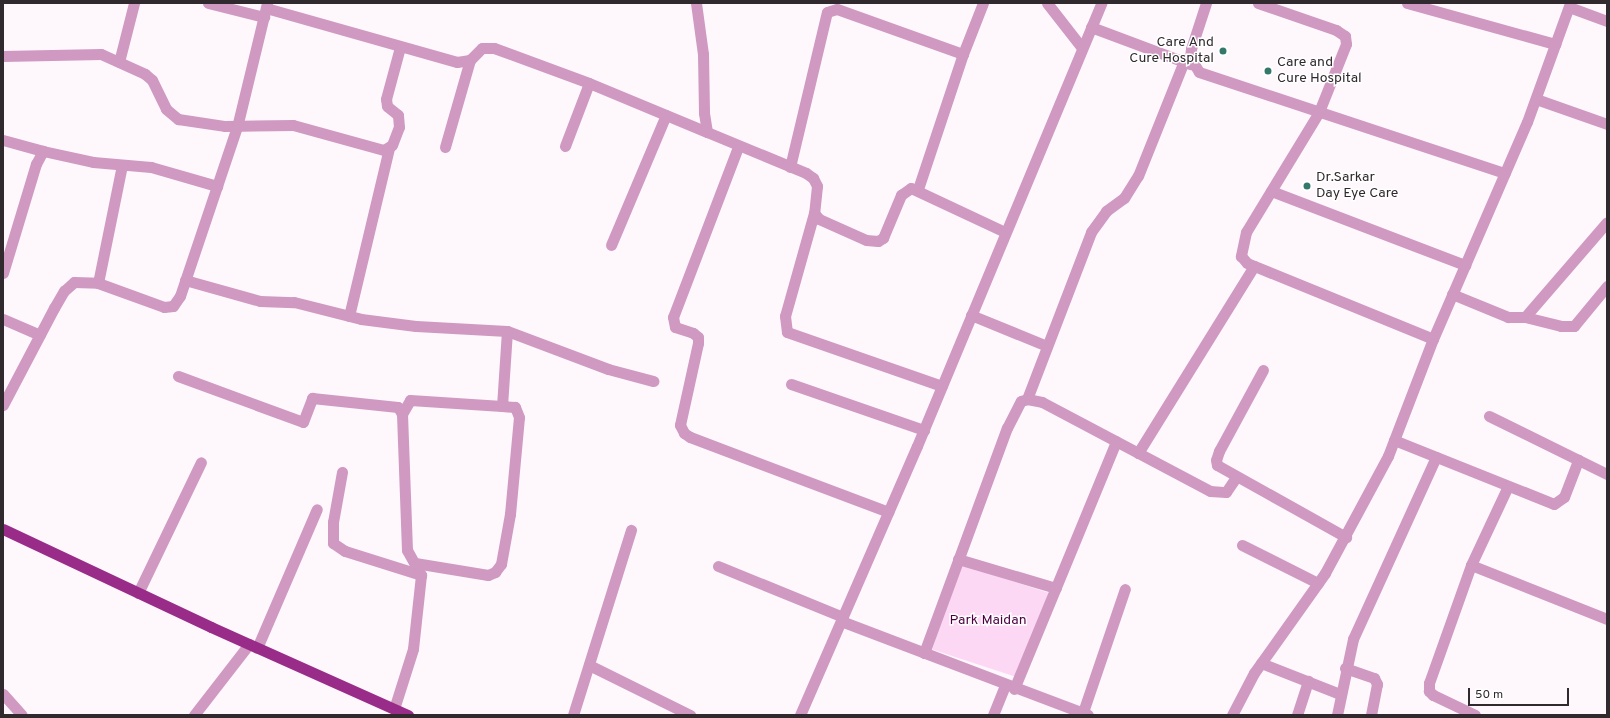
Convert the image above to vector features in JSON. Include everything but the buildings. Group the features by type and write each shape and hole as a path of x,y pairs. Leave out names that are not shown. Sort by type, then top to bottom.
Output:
{"highway":[{"path":"3,529 253,646 408,715"}],"street":[{"path":"119,62 134,3"},
{"path":"208,3 265,9 457,62 470,60 487,46 589,83 806,173 817,186 814,213 785,316 787,332 942,386"},
{"path":"696,3 703,54 704,118 707,132"},
{"path":"918,189 963,54 983,3"},
{"path":"1047,3 1082,48"},
{"path":"800,715 924,430 1101,3"},
{"path":"1027,399 1092,232 1106,211 1124,198 1138,176 1189,63 1191,49 1206,3"},
{"path":"1258,3 1336,30 1345,36 1346,44 1344,54 1319,112 1246,232 1242,244 1241,256 1254,266 1433,339"},
{"path":"1407,3 1555,44"},
{"path":"1232,715 1261,663 1318,583 1346,537 1394,440 1433,339 1536,99 1570,5 1607,21"},
{"path":"3,405 64,290 74,282 98,283 155,306 173,306 185,280 237,127 265,9"},
{"path":"790,167 827,12 836,9 963,54"},
{"path":"1091,27 1189,63 1199,72 1505,173"},
{"path":"349,316 389,148 394,141 399,120 387,106 386,99 400,47"},
{"path":"3,56 76,53 101,54 152,80 166,108 178,119 237,127 281,124 300,126 384,150 389,148"},
{"path":"445,147 470,60"},
{"path":"565,146 589,83"},
{"path":"1536,99 1607,124"},
{"path":"611,245 666,115"},
{"path":"3,140 93,162 151,167 217,186"},
{"path":"738,146 674,317 675,327 693,333 698,337 698,343 680,425 684,433 690,436 888,512"},
{"path":"3,273 36,164 43,151"},
{"path":"98,283 122,164"},
{"path":"814,213 819,219 866,240 878,241 883,238 901,194 906,190 918,189 1005,232"},
{"path":"1271,191 1465,265"},
{"path":"1525,318 1607,222"},
{"path":"1138,453 1254,266"},
{"path":"185,280 260,301 294,302 349,316 407,326 507,331 608,369 653,381"},
{"path":"1452,294 1508,317 1525,318 1561,326 1574,326 1607,286"},
{"path":"971,316 1047,346"},
{"path":"3,319 40,335"},
{"path":"502,406 507,331"},
{"path":"1263,370 1216,460 1221,469 1346,537"},
{"path":"178,376 303,422 312,398 398,407 402,414 407,550 421,575 413,649 394,709"},
{"path":"791,384 924,430"},
{"path":"924,653 1007,428 1021,401 1027,399 1042,402 1138,453 1218,493 1226,492 1236,477"},
{"path":"402,414 410,400 515,407 518,417 510,514 501,564 495,572 488,575 415,563"},
{"path":"1489,416 1607,474"},
{"path":"1394,440 1554,504 1560,502 1578,460"},
{"path":"993,715 1009,687 1056,588 1116,441"},
{"path":"1337,715 1345,668 1353,639 1368,603 1436,457"},
{"path":"138,593 201,462"},
{"path":"342,472 333,522 332,543 345,551 421,575"},
{"path":"1475,715 1433,695 1429,691 1429,683 1471,564 1508,486"},
{"path":"194,715 253,646 317,509"},
{"path":"573,715 631,530"},
{"path":"1242,545 1318,583"},
{"path":"958,559 1056,588"},
{"path":"1471,564 1607,618"},
{"path":"718,566 924,653 1009,687 1084,714 1126,589"},
{"path":"1261,663 1340,694"},
{"path":"589,665 690,715"},
{"path":"1345,668 1374,678 1377,684 1371,715"},
{"path":"1297,715 1308,681"},
{"path":"3,694 22,715"}],"green space":[{"name":"Park Maidan","path":"960,564 1048,593 1021,678 932,650"}],"place":[{"name":"Care And Cure Hospital","path":"1223,51"},
{"name":"Care and Cure Hospital","path":"1268,71"},
{"name":"Dr.Sarkar Day Eye Care","path":"1307,186"}]}
